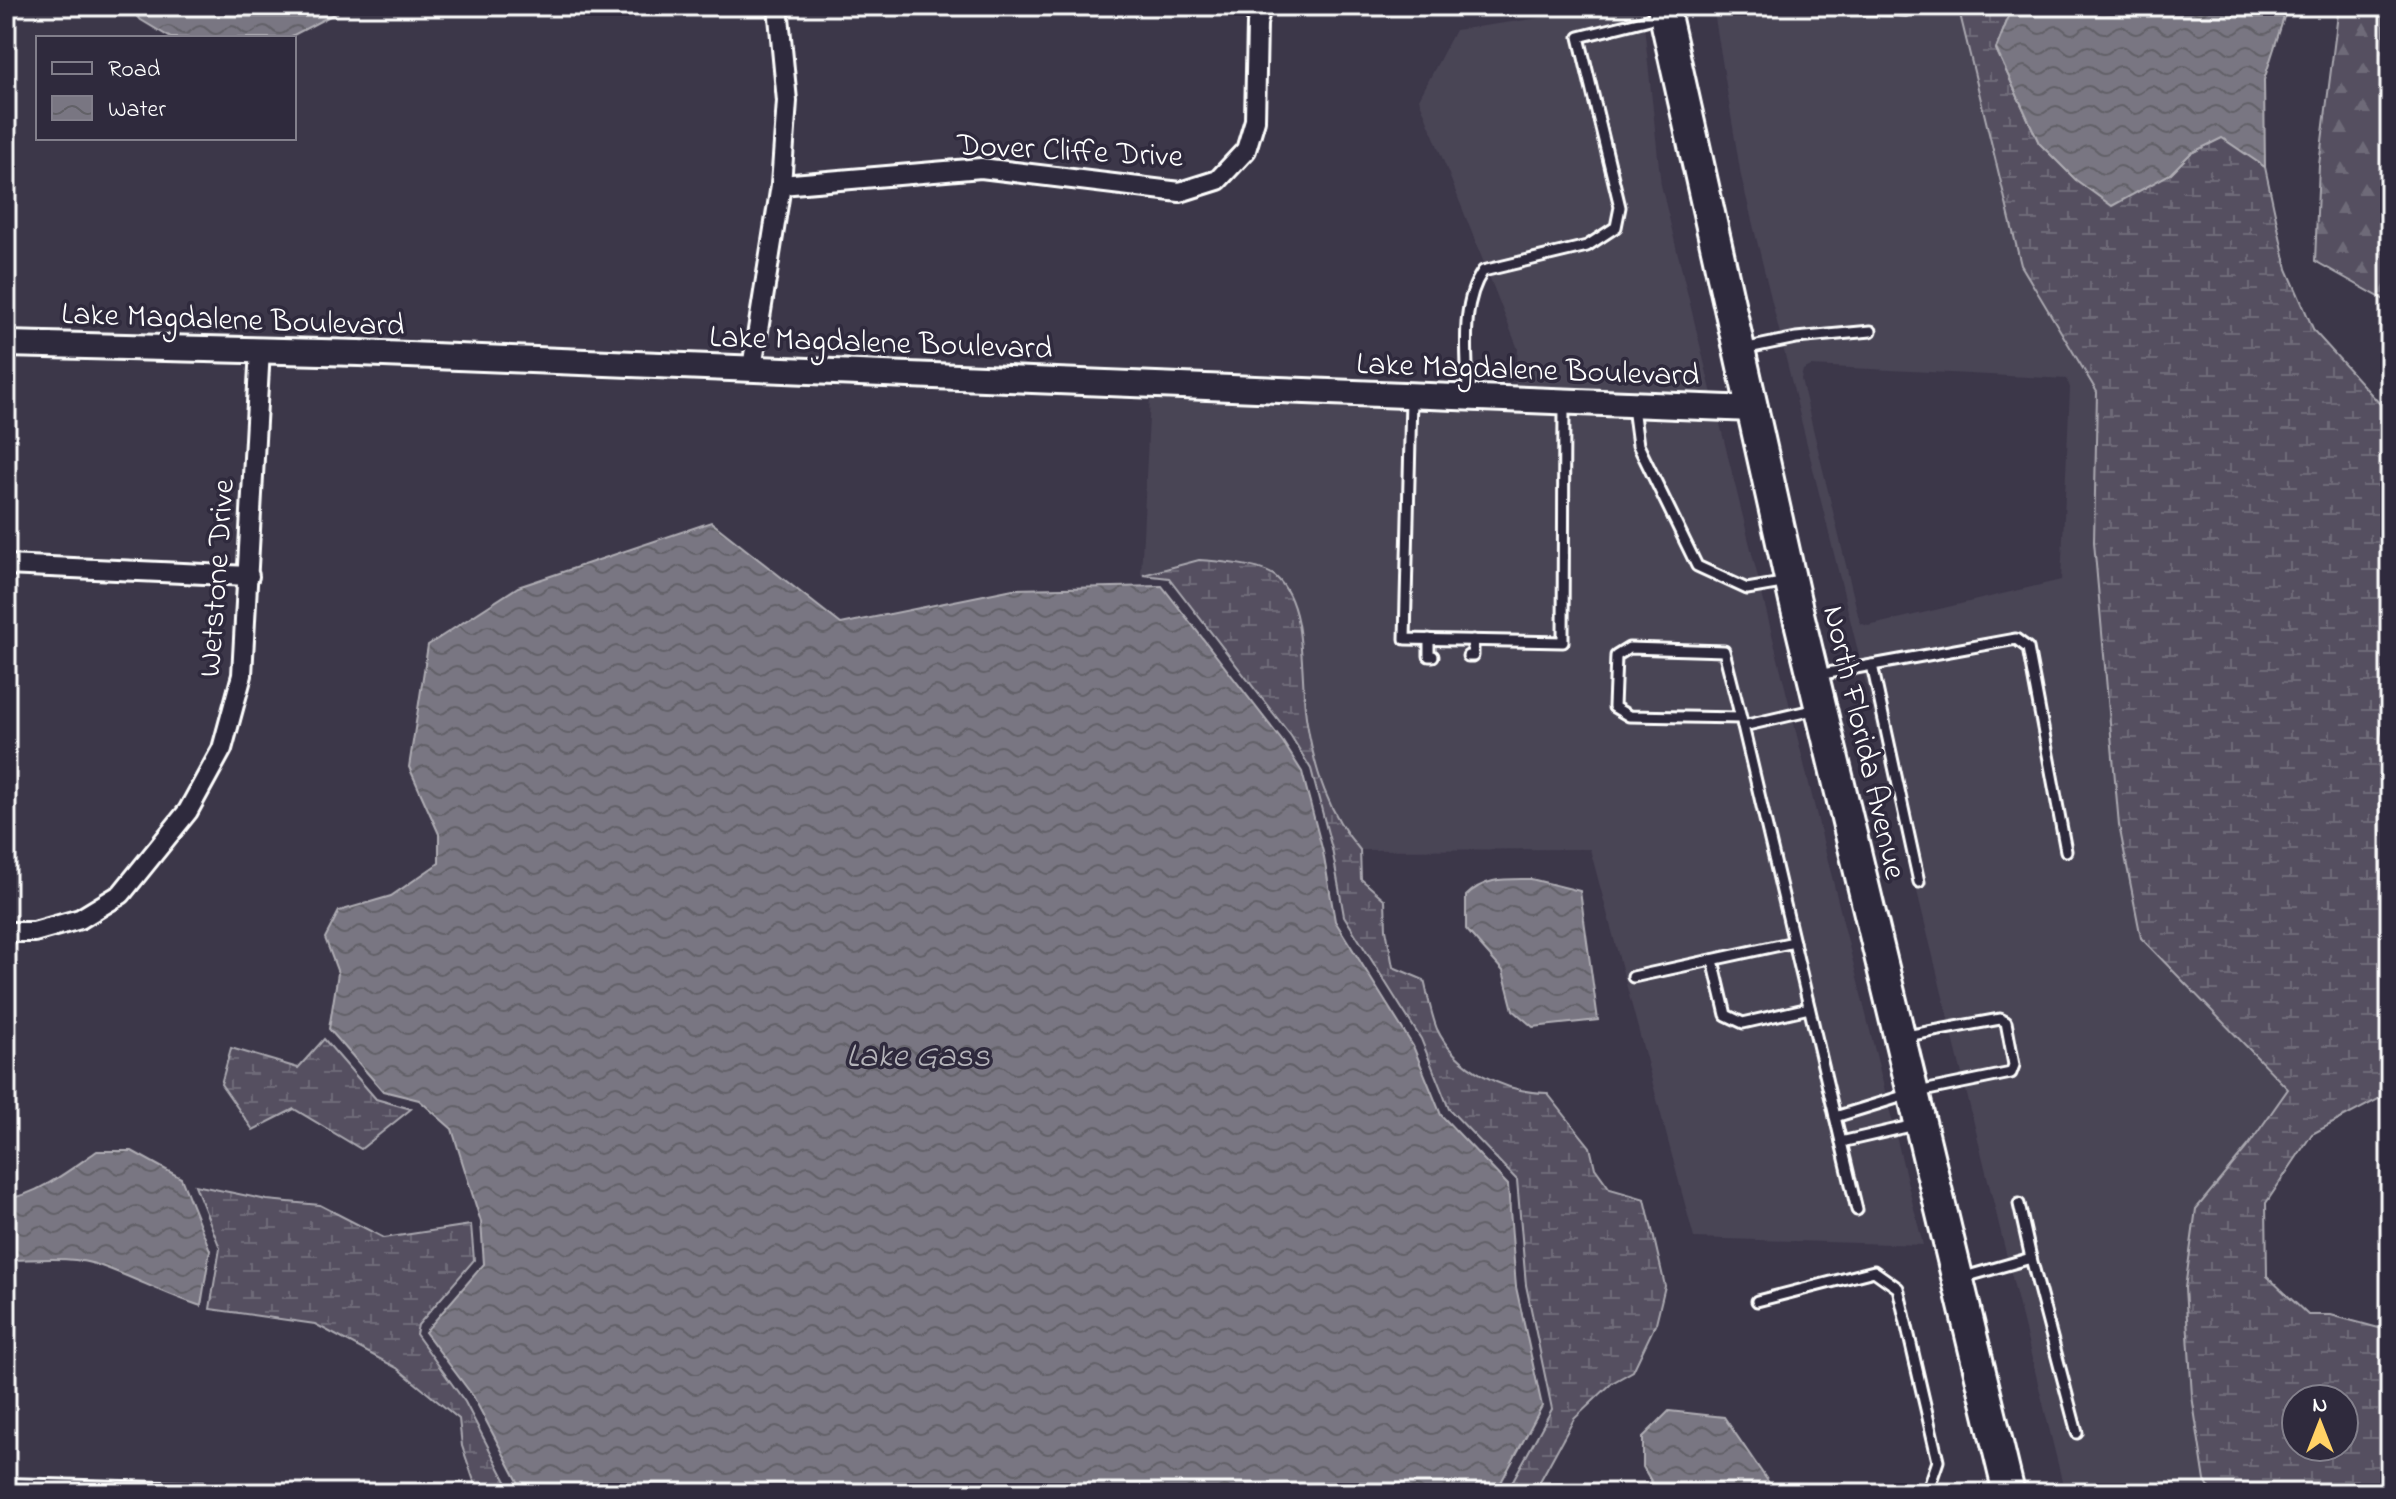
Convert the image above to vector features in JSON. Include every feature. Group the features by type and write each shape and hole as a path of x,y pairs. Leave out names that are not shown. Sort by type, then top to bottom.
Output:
{"main road":[{"name":"North Florida Avenue","path":"1664,10 1791,582 2009,1493"}],"street":[{"path":"752,368 781,185 787,101 778,6"},
{"name":"Dover Cliffe Drive","path":"781,185 981,168 1180,192 1218,180 1246,150 1255,120 1257,24 1261,6"},
{"name":"Lake Magdalene Boulevard","path":"6,344 260,349 1753,409"},
{"name":"Wetstone Drive","path":"6,932 34,932 80,919 121,894 188,811 222,749 242,675 260,349"},
{"path":"6,565 249,576"},
{"path":"6,1488 202,1493"}],"lane":[{"path":"1824,6 1906,10"},
{"path":"1468,397 1470,298 1472,287 1483,271 1587,246 1616,227 1620,207 1579,37 1664,10"},
{"path":"1740,350 1796,338 1871,331"},
{"path":"1411,395 1405,639 1563,642 1564,401"},
{"path":"1633,404 1638,445 1697,566 1747,589 1791,582"},
{"path":"1429,639 1429,656 1433,656"},
{"path":"1813,676 2016,639 2024,643 2066,851"},
{"path":"1468,656 1473,656 1473,640"},
{"path":"1821,708 1742,722 1629,716 1614,707 1616,656 1629,648 1724,651 1742,722 1857,1210"},
{"path":"1872,665 1919,882"},
{"path":"1633,977 1794,942"},
{"path":"1713,960 1726,1015 1743,1023 1809,1008"},
{"path":"1835,1117 1913,1093 2011,1073 2014,1065 2006,1022 2000,1019 1900,1038"},
{"path":"1841,1142 1921,1123"},
{"path":"2019,1204 2077,1433"},
{"path":"1958,1279 2031,1258"},
{"path":"1757,1301 1874,1271 1898,1288 1938,1461 1927,1493"}],"shaded area":[{"path":"1642,6 1661,185 1712,394 1515,386 1518,349 1419,99 1455,30"},
{"path":"1713,6 1958,6 1987,121 2087,376 2097,392 2094,542 2141,937 2288,1089 2248,1146 2205,1481 2212,1493 2065,1493 1741,176","holes":["1811,366 2067,379 2070,388 2061,580 1868,626 1860,623 1801,379 1803,370"]},
{"path":"1150,397 1719,420 1923,1245 1694,1238 1590,849 1360,850 1340,827 1324,796 1306,722 1301,668 1199,560 1141,575"}],"green space":[{"path":"1958,6 2013,6 1996,49 2039,143 2076,180 2170,174 2191,153 2223,137 2265,167 2287,269 2314,331 2390,415 2382,416 2390,440 2390,693 2380,737 2381,886 2390,944 2390,1093 2312,1134 2266,1203 2267,1276 2308,1315 2331,1315 2390,1331 2390,1493 2212,1493 2205,1481 2192,1396 2185,1288 2196,1209 2248,1146 2288,1089 2141,938 2119,825 2094,542 2097,392 2021,265"},
{"path":"2339,6 2383,6 2387,138 2390,142 2390,303 2315,261 2319,165"},
{"path":"1199,560 1261,569 1276,577 1286,590 1298,625 1307,723 1324,791 1339,821 1360,850 1361,879 1385,900 1386,929 1393,967 1424,980 1437,1029 1445,1043 1483,1076 1515,1088 1547,1093 1590,1147 1595,1168 1610,1189 1645,1199 1665,1286 1656,1323 1633,1371 1612,1383 1574,1419 1539,1483 1528,1493 1506,1493 1552,1409 1526,1285 1517,1180 1449,1109 1421,1039 1344,916 1332,849 1311,769 1291,736 1169,578 1143,575"},
{"path":"324,1039 376,1099 411,1109 361,1149 294,1109 253,1130 221,1084 231,1048 298,1068"},
{"path":"195,1185 267,1200 320,1205 384,1238 471,1225 474,1260 418,1325 416,1334 465,1402 512,1493 478,1493 462,1446 459,1419 397,1368 315,1324 210,1309 220,1248"}],"water":[{"path":"128,6 349,6 292,36 168,36 141,20"},
{"path":"2013,6 2263,6 2284,17 2264,80 2265,167 2222,138 2191,153 2170,174 2112,206 2076,180 2039,143 1996,49"},
{"name":"Lake Gass","path":"711,522 841,624 1013,589 1162,586 1283,742 1302,772 1323,852 1335,921 1413,1046 1441,1115 1508,1185 1516,1287 1542,1406 1498,1488 1485,1493 524,1493 473,1396 425,1332 484,1264 481,1222 452,1129 419,1100 383,1091 329,1029 338,973 325,938 339,911 391,896 439,863 439,834 409,767 428,645 518,587"},
{"path":"1531,879 1580,891 1598,1020 1533,1027 1513,1010 1503,971 1466,929 1466,896 1473,890 1496,880"},
{"path":"97,1151 132,1151 181,1178 210,1250 201,1306 78,1260 6,1260 6,1199 42,1187"},
{"path":"1669,1411 1724,1417 1776,1493 1658,1493 1643,1467 1643,1437"}]}
